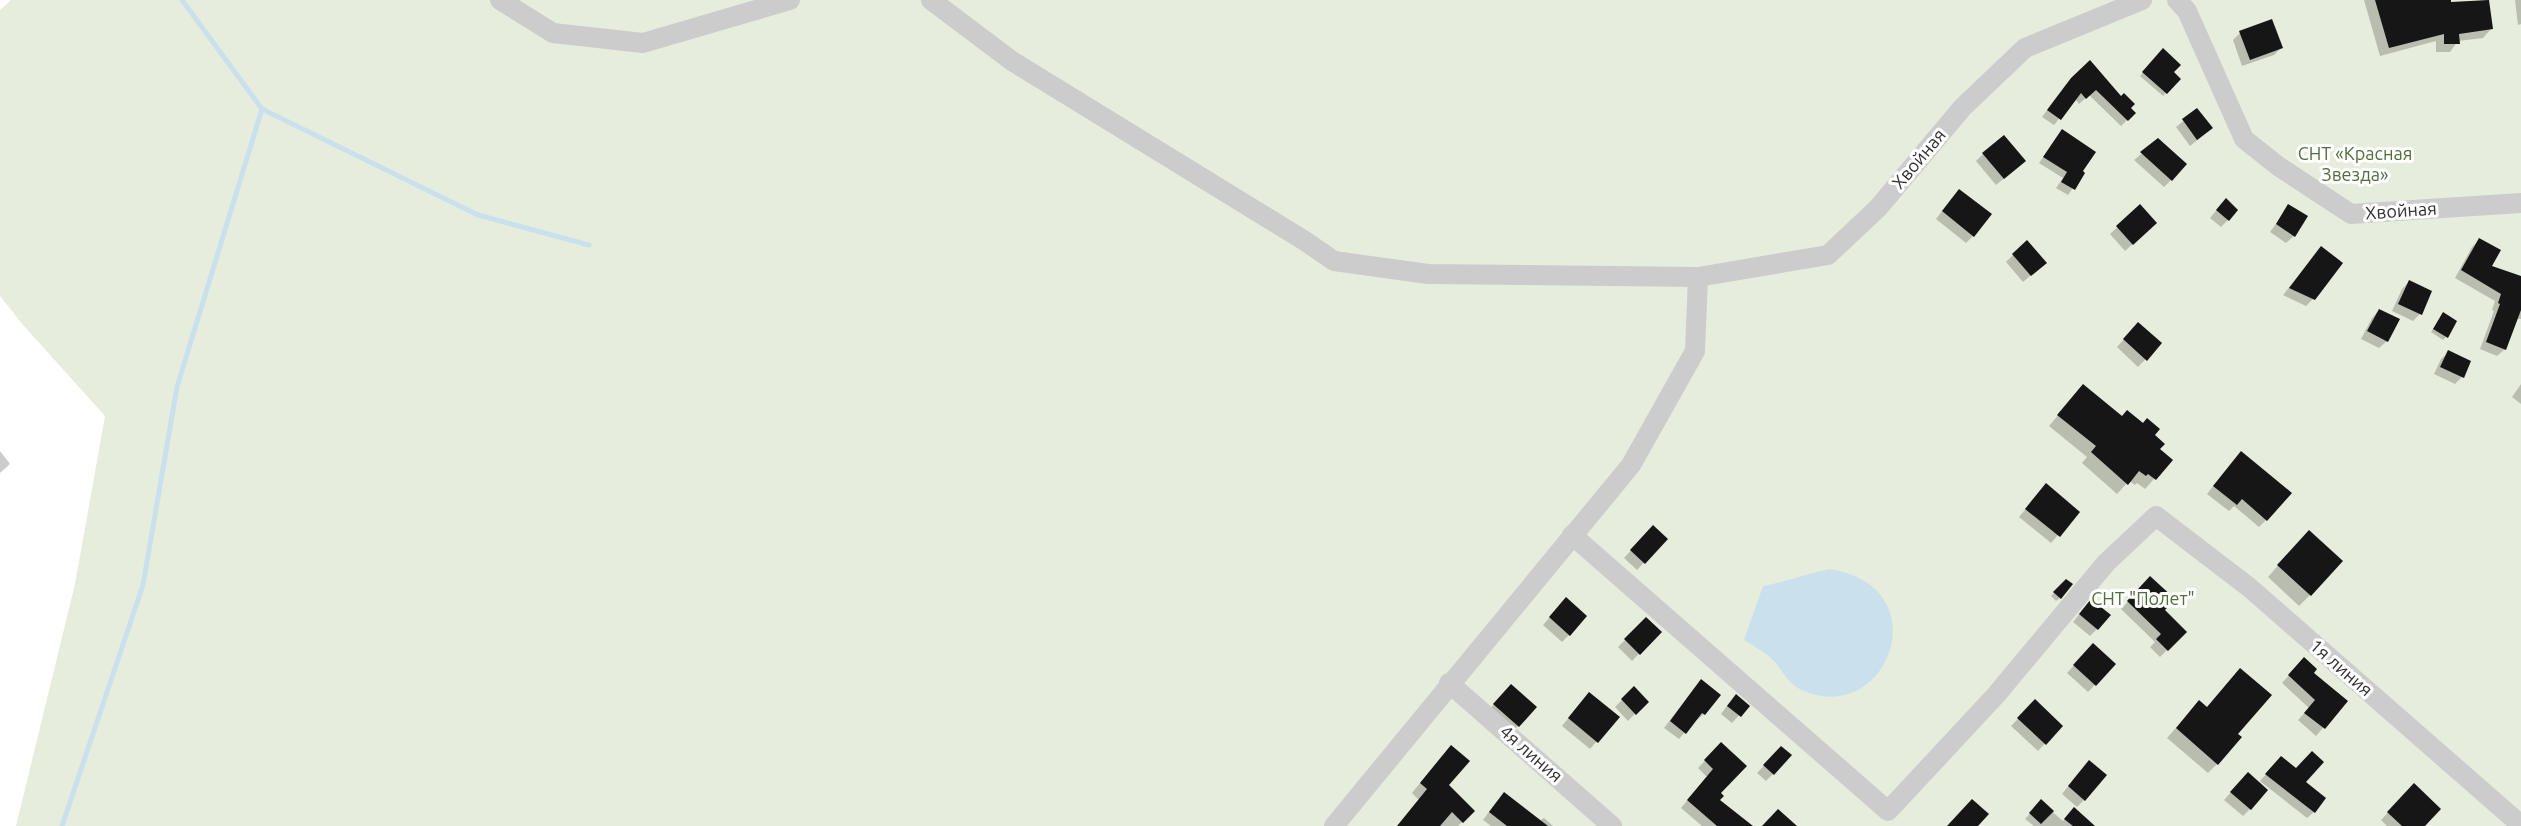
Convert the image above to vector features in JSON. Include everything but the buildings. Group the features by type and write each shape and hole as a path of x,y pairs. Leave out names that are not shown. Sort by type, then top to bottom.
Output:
{"street":[{"path":"500,0 554,33 643,43 790,0"},
{"name":"Хвойная","path":"931,0 1012,61 1334,261 1428,274 1698,277 1828,255 1878,208 1963,107 2025,48 2142,0"},
{"name":"Хвойная","path":"2177,0 2187,11 2244,139 2278,166 2351,214 2521,203"},
{"path":"1334,826 1449,683 1631,465 1695,351 1698,277"},
{"name":"1я линия","path":"1572,535 1888,811 1996,695 2106,563 2156,516 2250,588 2521,825"},
{"name":"4я линия","path":"1449,683 1612,826"}],"green space":[{"path":"11,0 2521,0 2521,826 16,826 75,584 105,416 0,296 0,10"}],"water":[{"path":"1829,569 1864,581 1884,601 1893,625 1890,650 1878,673 1858,690 1832,697 1797,687 1771,658 1744,640 1763,586"}],"waterway":[{"path":"182,0 262,109 478,215 589,245"},
{"path":"62,826 143,585 177,387 262,109"}],"park label":[{"name":"СНТ «Красная Звезда»","path":"2355,164"},
{"name":"СНТ \"Полет\"","path":"2143,599"}]}
